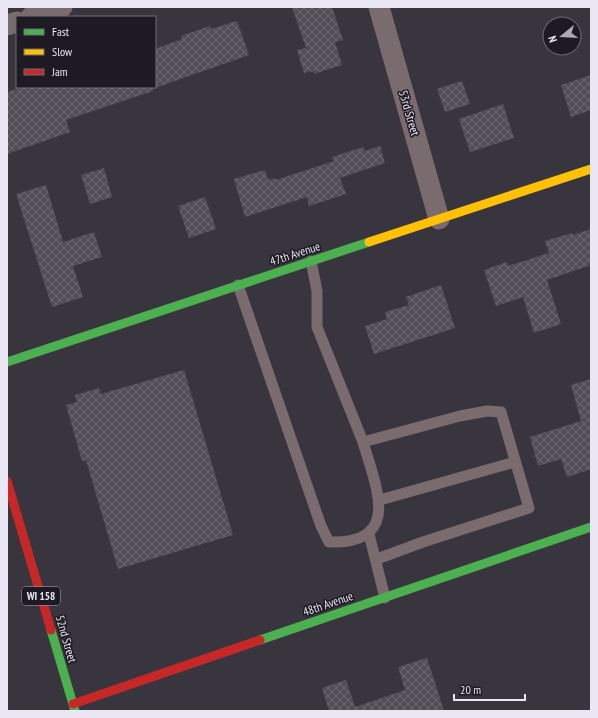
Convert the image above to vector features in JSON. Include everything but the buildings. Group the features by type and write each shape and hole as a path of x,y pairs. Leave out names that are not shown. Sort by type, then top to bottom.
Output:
{"street":[{"path":"34,16 62,7"},
{"name":"53rd Street","path":"379,7 439,219"},
{"name":"47th Avenue","path":"7,362 591,169"},
{"name":"52nd Street","path":"7,481 74,708"},
{"name":"48th Avenue","path":"74,708 591,527"}],"lane":[{"path":"238,285 321,526 329,542 344,542 369,534 376,525 380,500 363,442 317,327 317,291 311,261"},
{"path":"363,442 460,416 488,411 501,412 529,508 377,559"},
{"path":"380,500 515,462"},
{"path":"369,534 377,559 386,598"}],"traffic: fast":[{"path":"7,362 369,242"},
{"path":"260,640 591,527"},
{"path":"51,630 75,711"}],"traffic: slow":[{"path":"369,242 591,169"}],"traffic: jam":[{"path":"7,481 51,630"},
{"path":"73,704 260,640"}]}
